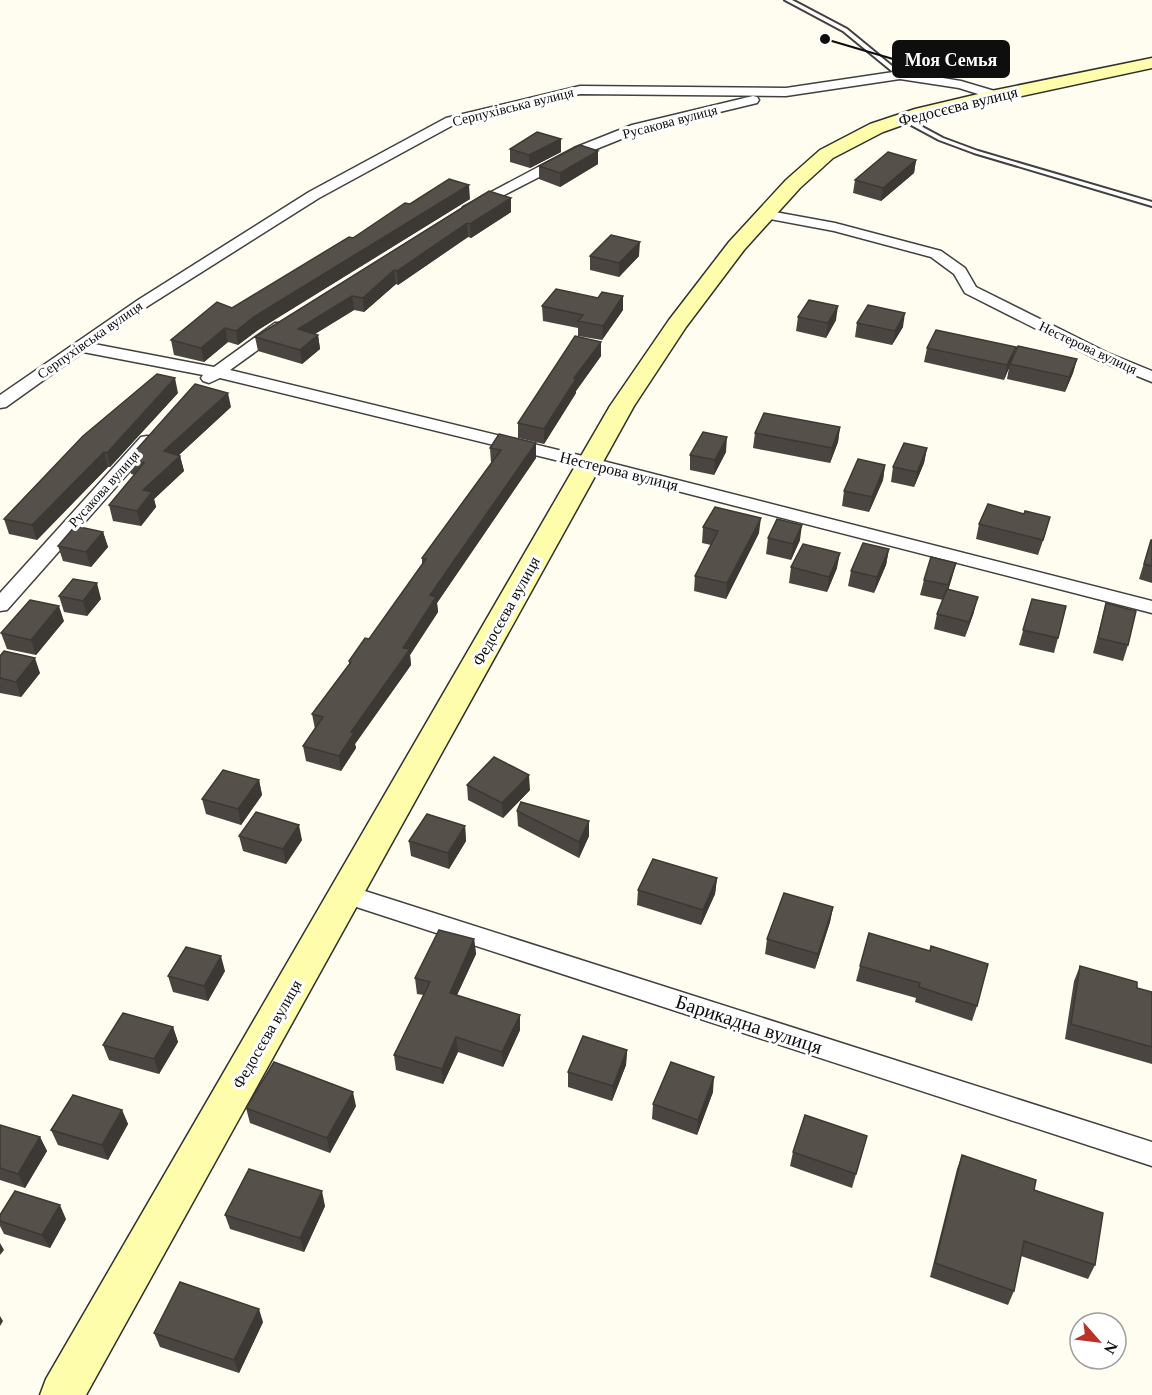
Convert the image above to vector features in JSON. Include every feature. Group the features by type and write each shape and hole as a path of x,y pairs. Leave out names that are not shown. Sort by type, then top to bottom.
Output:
{"main road":[{"name":"Федосєєва вулиця","path":"62,1395 622,406 665,340 713,275 764,214 808,169 833,150 902,118 994,95 1152,63"}],"street":[{"name":"Серпухівська вулиця","path":"0,403 144,303 315,195 451,121 580,90 786,92 900,75 961,86 994,95"},
{"name":"Русакова вулиця","path":"457,216 579,152 637,128 786,92"},
{"name":"Нестерова вулиця","path":"764,214 835,227 936,254 960,271 970,290 1104,357 1152,377"},
{"path":"193,390 265,335 295,316"},
{"name":"Нестерова вулиця","path":"82,347 216,372 589,463 1152,607"},
{"name":"Русакова вулиця","path":"0,605 154,433"},
{"name":"Барикадна вулиця","path":"346,894 1152,1154"}],"lane":[{"path":"790,0 845,30 900,75"},
{"path":"902,118 941,139 975,152 1152,204"}],"building":[{"path":"537,132 561,139 529,155 510,149"},
{"path":"580,145 598,151 560,173 539,166"},
{"path":"888,152 916,160 883,188 855,180"},
{"path":"449,179 469,185 255,316 236,331 225,328 201,348 171,340 217,302 232,308 349,237 353,238 405,203 410,204"},
{"path":"489,191 511,198 470,224 467,223 397,271 394,270 363,298 352,296 298,329 318,335 300,350 255,337"},
{"path":"611,235 640,242 619,263 590,256"},
{"path":"556,289 598,298 602,292 623,296 603,326 578,321 583,315 542,306"},
{"path":"809,300 838,306 828,323 798,317"},
{"path":"868,305 905,313 895,331 857,323"},
{"path":"936,330 1016,347 1007,365 927,348"},
{"path":"575,336 601,342 574,378 576,379 544,429 518,423"},
{"path":"1018,346 1077,359 1069,377 1010,364"},
{"path":"157,374 175,378 107,453 104,452 32,525 4,519 83,436"},
{"path":"195,384 228,393 164,451 180,456 143,490 152,492 137,511 109,505 144,463 128,459"},
{"path":"764,413 840,427 832,448 755,433"},
{"path":"703,432 727,437 715,460 690,455"},
{"path":"499,434 536,443 430,595 436,597 403,648 410,649 351,732 354,733 339,756 303,746 323,717 312,714 351,662 349,661 365,638 369,639 426,559 422,558 501,450 490,448"},
{"path":"904,443 927,448 917,472 893,467"},
{"path":"858,459 885,465 872,497 844,491"},
{"path":"988,504 1024,514 1025,511 1050,517 1043,540 979,524"},
{"path":"715,507 761,518 727,583 695,576 718,531 703,527"},
{"path":"777,519 802,525 793,544 768,538"},
{"path":"75,526 103,532 86,552 58,546"},
{"path":"1152,540 1152,566 1144,564"},
{"path":"863,543 889,549 877,577 851,571"},
{"path":"803,544 840,553 829,577 791,567"},
{"path":"931,557 956,563 948,585 924,580"},
{"path":"73,579 97,583 83,601 59,596"},
{"path":"947,589 978,597 969,622 937,614"},
{"path":"1032,599 1066,606 1058,638 1023,630"},
{"path":"30,600 59,606 31,640 1,633"},
{"path":"1106,603 1136,611 1128,645 1098,638"},
{"path":"4,651 35,658 16,682 0,678 0,656"},
{"path":"494,757 529,775 502,803 467,785"},
{"path":"223,770 259,780 238,809 202,799"},
{"path":"521,802 589,821 579,842 517,811"},
{"path":"256,812 299,825 283,849 239,836"},
{"path":"427,814 465,826 448,853 409,841"},
{"path":"653,859 717,878 703,910 638,890"},
{"path":"784,893 833,907 818,954 767,939"},
{"path":"439,930 474,939 450,993 520,1015 502,1052 456,1037 442,1069 394,1055 430,982 415,978"},
{"path":"869,933 930,951 931,946 988,964 977,1006 919,987 920,983 860,966"},
{"path":"186,947 221,956 204,986 168,976"},
{"path":"1080,966 1137,982 1137,988 1152,992 1152,1047 1071,1024"},
{"path":"123,1013 173,1027 154,1059 103,1045"},
{"path":"583,1036 627,1050 613,1086 568,1072"},
{"path":"274,1062 353,1092 327,1138 246,1108"},
{"path":"671,1062 714,1077 698,1120 653,1104"},
{"path":"73,1095 122,1110 102,1145 51,1130"},
{"path":"805,1115 867,1136 856,1174 793,1152"},
{"path":"0,1125 40,1137 18,1174 0,1168"},
{"path":"962,1155 1036,1180 1034,1190 1103,1213 1095,1265 1024,1241 1014,1291 935,1263"},
{"path":"249,1169 322,1191 300,1238 225,1215"},
{"path":"15,1191 60,1205 42,1235 0,1221 0,1215"},
{"path":"180,1282 259,1309 234,1360 154,1333"}],"place":[{"name":"Моя Семья","path":"825,39"}]}
